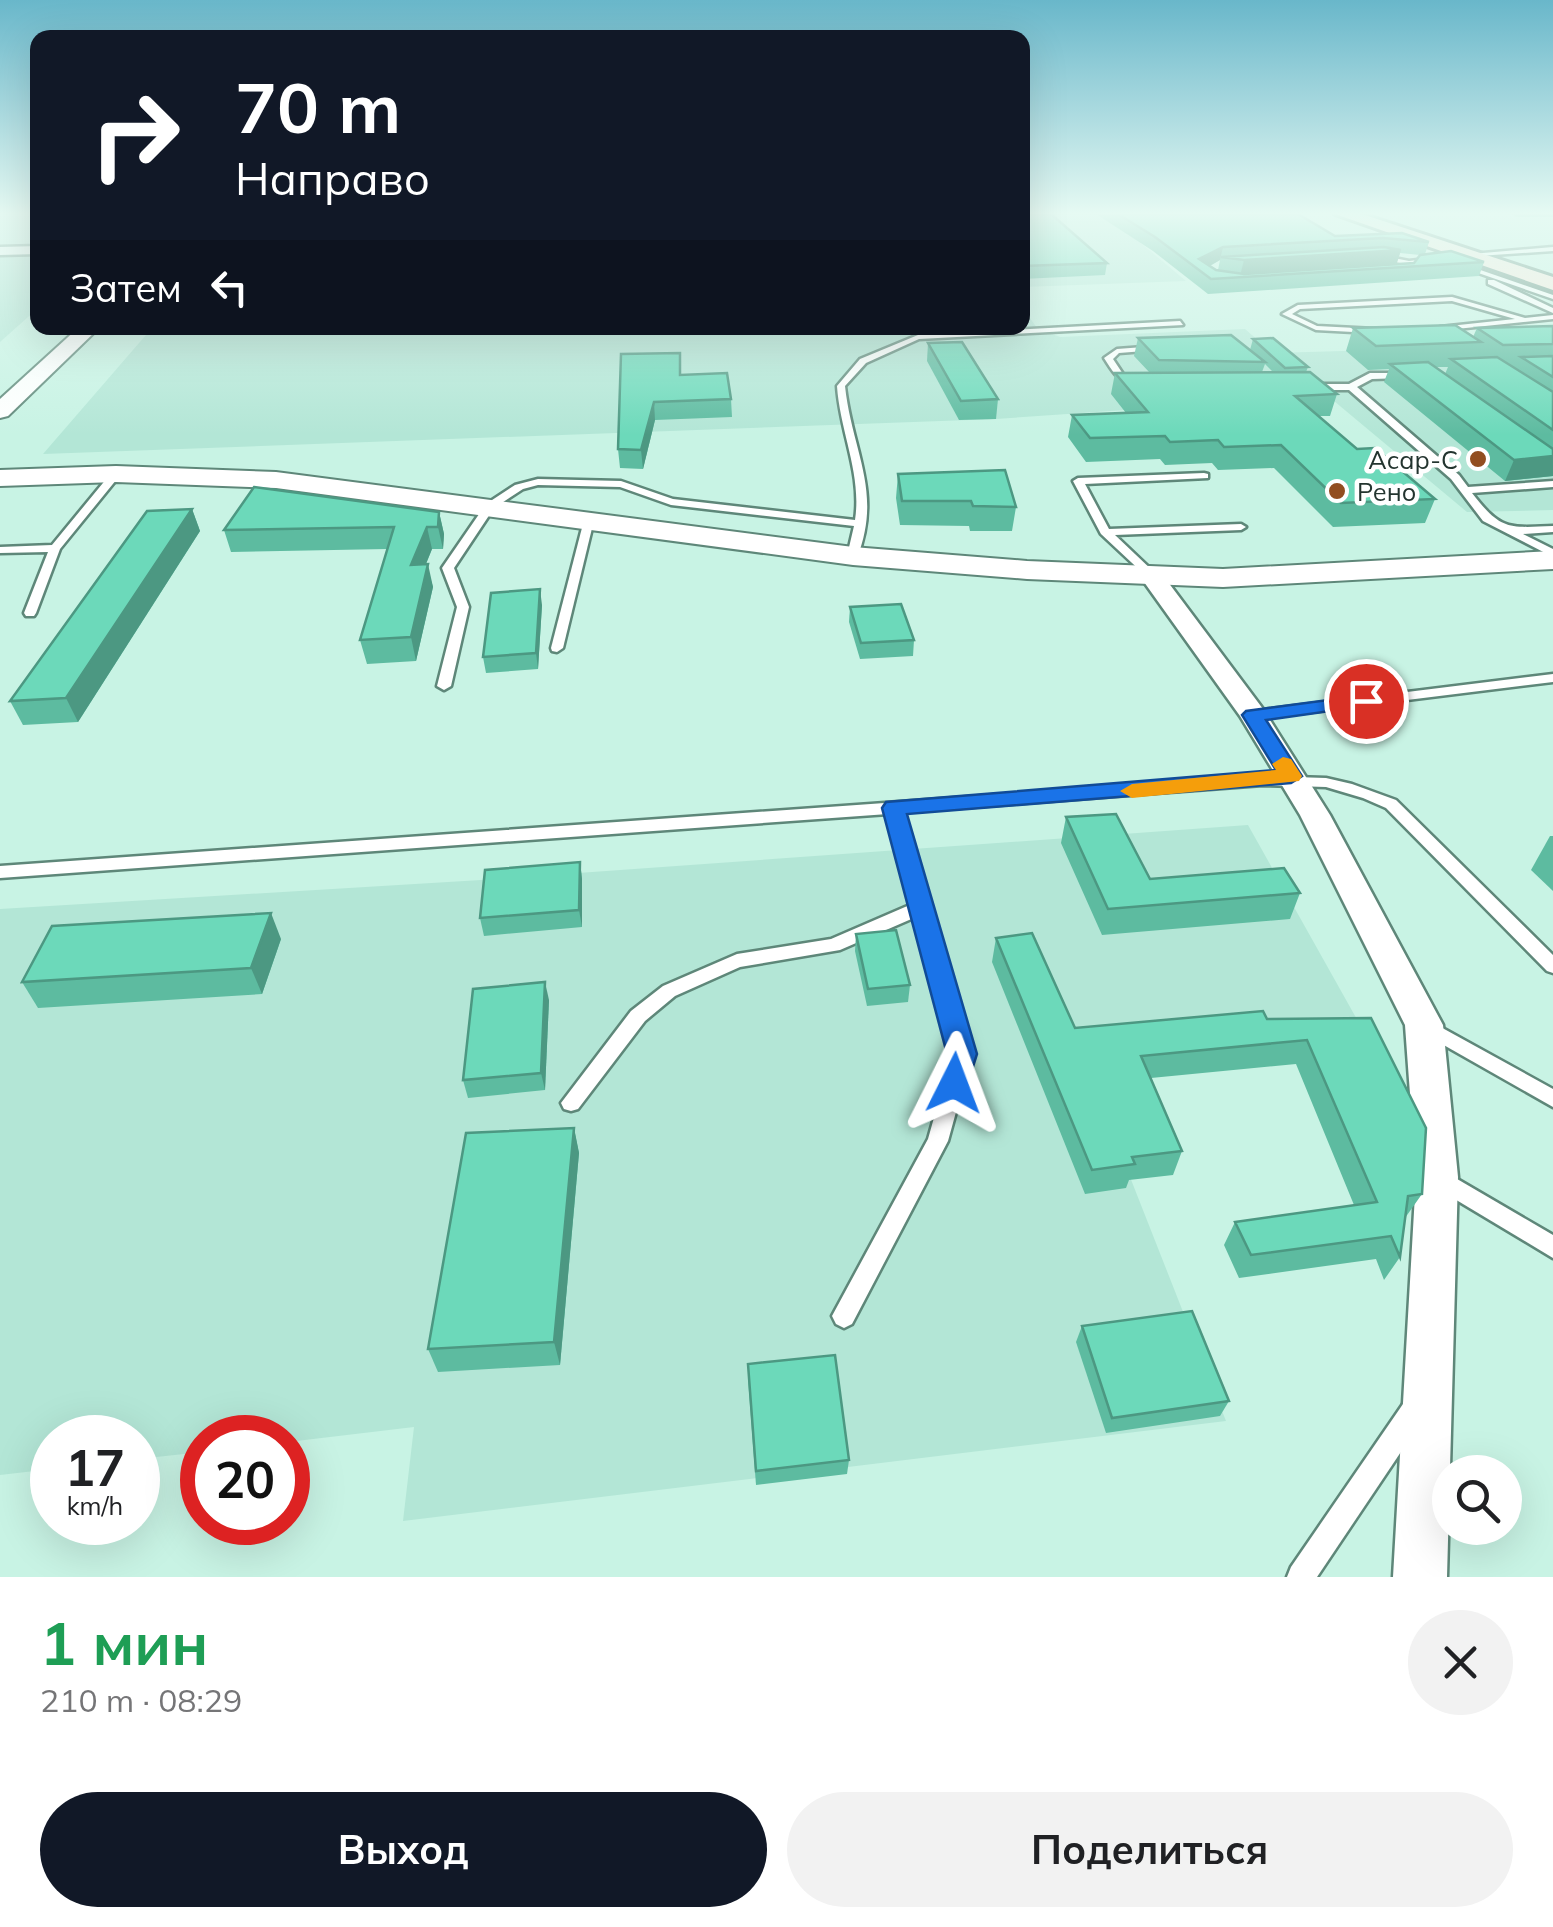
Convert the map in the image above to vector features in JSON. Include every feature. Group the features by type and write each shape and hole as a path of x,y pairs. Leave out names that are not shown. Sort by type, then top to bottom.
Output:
{"street":[{"path":"0,410 81,335"},
{"path":"0,478 116,474 276,480 854,556 1152,576 1223,578 1553,557"},
{"path":"1152,576 1253,715 1291,776 1380,934 1424,1025 1437,1176 1420,1577"}],"lane":[{"path":"1500,288 1553,314"},
{"path":"1523,288 1553,297"},
{"path":"1390,330 1316,328 1286,314 1298,306 1452,299 1521,318"},
{"path":"1446,340 1430,330 1553,314"},
{"path":"1030,331 1180,323"},
{"path":"854,556 861,524 862,482 843,422 841,386 863,361 918,337 955,335"},
{"path":"1140,384 1120,376 1108,358 1117,352 1162,348"},
{"path":"1296,387 1351,387 1370,376 1424,374"},
{"path":"1351,387 1466,490 1479,511 1553,557"},
{"path":"30,613 55,548 116,474"},
{"path":"1152,576 1105,532 1078,482 1204,476"},
{"path":"444,686 463,607 448,568 490,506 520,486 538,482 621,484 672,502 861,524"},
{"path":"1466,490 1553,484"},
{"path":"557,648 589,520"},
{"path":"1105,532 1241,527"},
{"path":"1506,531 1553,529"},
{"path":"0,550 55,548"},
{"path":"1253,715 1553,678"},
{"path":"0,872 1291,776 1358,788 1391,804 1553,966"},
{"path":"844,1316 938,1142 962,1054 894,808"},
{"path":"572,1103 638,1016 669,991 738,961 834,945 922,907"},
{"path":"1424,1025 1553,1098"},
{"path":"1437,1176 1553,1247"},
{"path":"1302,1577 1428,1389"}],"shaded area":[{"path":"0,288 30,288 30,315 0,342"},
{"path":"1030,318 1037,328 1060,337 1245,329 1273,353 1553,345 1553,510 1467,512 1328,396 996,419 43,454 146,335 1030,335"},
{"path":"1248,825 1359,1023 1080,1050 1226,1421 403,1521 414,1427 310,1439 310,1415 180,1415 180,1454 160,1457 160,1415 30,1415 30,1472 0,1475 0,909 481,880"}],"building":[{"path":"1455,325 1481,342 1376,346 1353,328"},
{"path":"1553,326 1553,344 1503,345 1477,328"},
{"path":"1231,335 1265,362 1159,360 1138,338"},
{"path":"1273,338 1308,367 1285,368 1253,339"},
{"path":"962,342 998,399 961,401 928,343"},
{"path":"680,353 680,375 727,373 731,399 654,402 641,450 618,449 621,354"},
{"path":"1553,356 1553,377 1521,357"},
{"path":"1497,357 1553,392 1553,430 1451,359"},
{"path":"1428,362 1553,449 1553,456 1514,460 1390,364"},
{"path":"1310,372 1337,394 1295,396 1357,449 1375,448 1435,499 1341,503 1281,445 1224,447 1218,440 1170,442 1165,436 1090,438 1072,415 1148,412 1115,373"},
{"path":"1005,470 1016,507 973,506 971,501 902,501 898,474"},
{"path":"254,487 439,512 438,527 427,527 411,565 428,564 411,637 360,640 394,527 224,530"},
{"path":"192,509 66,698 10,701 147,511"},
{"path":"540,589 536,653 483,657 491,593"},
{"path":"901,604 914,640 861,643 850,607"},
{"path":"1116,814 1150,879 1284,868 1300,893 1108,909 1066,817"},
{"path":"580,862 579,910 480,918 485,870"},
{"path":"271,913 251,968 22,982 52,926"},
{"path":"896,930 910,985 868,989 856,934"},
{"path":"1032,933 1075,1028 1263,1011 1267,1019 1371,1018 1426,1128 1422,1194 1408,1196 1400,1257 1391,1236 1251,1255 1235,1222 1377,1202 1307,1040 1141,1056 1182,1151 1132,1157 1135,1164 1092,1170 996,938"},
{"path":"545,982 541,1073 463,1080 473,989"},
{"path":"574,1128 554,1342 428,1349 466,1133"},
{"path":"1192,1311 1229,1401 1112,1418 1082,1326"},
{"path":"835,1355 849,1460 756,1471 748,1364"}],"slow traffic":[{"path":"1132,791 1291,776 1283,764"}],"place":[{"name":"Асар-С","path":"1478,459"},
{"name":"Рено","path":"1337,491"}],"route":[{"path":"954,1083 962,1054 894,808 1291,776 1253,715 1366,701"}]}
